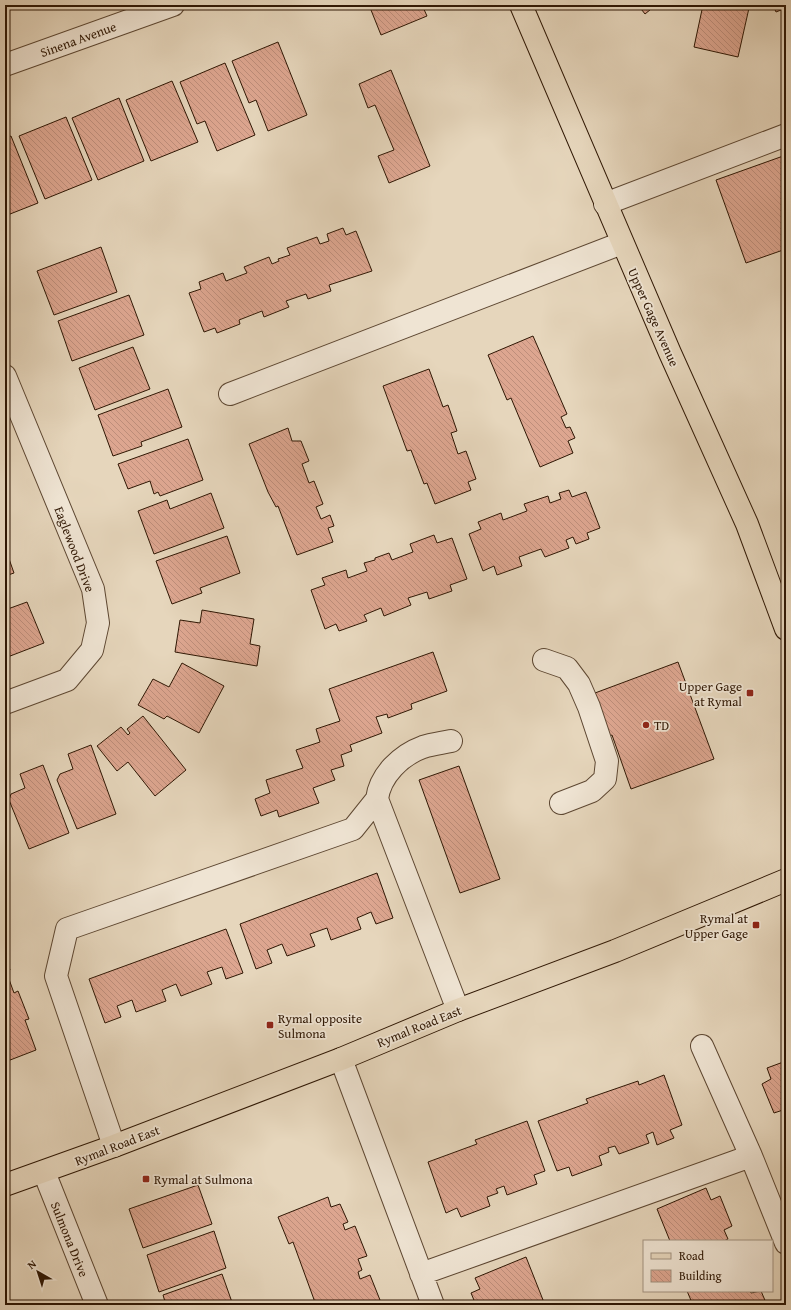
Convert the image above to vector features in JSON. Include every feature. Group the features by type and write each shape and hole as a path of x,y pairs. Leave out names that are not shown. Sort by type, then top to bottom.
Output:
{"main road":[{"name":"Upper Gage Avenue","path":"521,5 605,204 747,524 786,629"},
{"name":"Rymal Road East","path":"5,1185 114,1146 341,1059 458,1010 615,951 786,880"}],"street":[{"name":"Sinena Avenue","path":"5,65 173,5"},
{"path":"605,204 786,135"},
{"path":"230,394 622,243"},
{"name":"Eaglewood Drive","path":"5,376 93,589 98,623 92,650 67,680 5,703"},
{"path":"544,660 567,668 579,684 589,707 607,761 605,779 592,791 561,803"},
{"path":"114,1146 56,976 67,929 353,829 377,799 379,787 397,762 423,747 451,741"},
{"path":"377,799 458,1010"},
{"path":"702,1046 751,1156 786,1243"},
{"path":"341,1059 434,1305"},
{"path":"421,1274 751,1156"},
{"name":"Sulmona Drive","path":"44,1172 97,1305"}],"building":[{"path":"369,5 422,5 427,16 381,35"},
{"path":"638,5 656,5 645,14"},
{"path":"703,5 737,5 749,8 738,57 694,47"},
{"path":"773,5 786,5 786,22 781,10 776,12"},
{"path":"278,42 307,115 268,131 256,100 249,103 232,61"},
{"path":"225,63 255,135 217,151 205,121 197,124 180,82"},
{"path":"391,70 430,166 389,183 378,156 394,150 375,105 368,108 359,84"},
{"path":"172,81 198,142 151,161 126,100"},
{"path":"119,98 144,161 98,180 72,118"},
{"path":"66,117 92,180 45,199 19,136"},
{"path":"11,136 38,203 5,216 5,138"},
{"path":"786,155 786,249 746,263 716,180"},
{"path":"343,228 346,235 356,231 372,271 329,285 331,291 308,299 306,294 286,301 289,307 264,317 262,311 239,320 240,324 217,333 215,328 204,332 189,293 201,289 199,282 223,273 226,281 247,273 244,267 269,257 272,264 279,261 278,259 290,255 287,248 317,237 320,244 329,241 327,234"},
{"path":"101,247 117,292 54,315 37,271"},
{"path":"129,295 144,335 72,361 58,321"},
{"path":"533,336 567,414 561,417 566,428 570,427 575,438 568,441 573,453 540,467 511,398 507,400 488,355"},
{"path":"133,347 150,389 95,410 79,368"},
{"path":"429,369 443,407 448,405 457,431 451,433 458,454 466,451 476,479 468,482 471,490 435,504 427,483 424,484 411,450 407,451 383,386"},
{"path":"168,389 182,427 141,442 142,446 113,456 98,415"},
{"path":"288,428 292,441 301,441 309,461 302,464 309,483 314,481 323,504 316,507 321,519 330,515 334,526 328,528 333,542 297,555 278,506 276,507 268,492 249,444"},
{"path":"188,439 203,480 160,496 158,492 154,494 150,481 128,489 118,464"},
{"path":"569,490 572,497 586,492 600,528 587,533 589,539 576,544 573,537 566,540 569,548 545,557 541,549 519,557 522,566 497,575 494,566 483,571 469,534 481,529 478,522 501,513 503,520 527,511 524,504 548,496 550,503 561,499 559,493"},
{"path":"211,493 224,528 154,554 138,511 167,500 170,509"},
{"path":"434,535 437,543 452,538 467,579 450,585 452,591 429,599 427,592 408,598 411,605 384,616 381,608 364,615 367,621 339,631 336,624 325,629 311,590 325,585 322,578 346,570 348,578 367,571 364,563 375,560 375,558 389,553 392,560 413,552 410,544"},
{"path":"227,536 240,573 200,588 202,593 172,604 156,561"},
{"path":"8,556 14,573 5,576 5,558"},
{"path":"27,602 44,643 5,658 5,610"},
{"path":"202,610 254,619 250,644 260,646 257,666 175,652 180,620 200,623"},
{"path":"433,652 447,691 411,704 412,709 388,718 387,714 376,717 382,733 350,745 352,751 341,755 344,766 331,770 335,780 313,788 319,803 279,817 277,810 261,816 255,799 270,793 266,780 303,768 296,750 320,742 316,729 340,721 329,689"},
{"name":"TD","path":"678,662 714,759 631,789 612,735 600,739 595,693"},
{"path":"182,663 224,686 199,733 167,716 164,719 138,705 153,679 169,687"},
{"path":"143,716 186,770 155,796 128,762 117,771 97,746 121,727 128,735 130,733 127,729"},
{"path":"91,745 116,814 77,829 57,780 60,774 73,769 68,754"},
{"path":"43,765 69,833 29,849 9,800 11,794 25,788 20,774"},
{"path":"459,766 500,879 460,893 419,780"},
{"path":"377,873 393,918 376,924 371,912 357,918 361,929 331,940 327,928 310,934 315,946 287,956 282,944 267,950 272,963 256,969 240,924"},
{"path":"226,929 243,973 226,979 222,967 207,972 212,984 181,996 176,984 162,990 166,1001 136,1012 132,1000 117,1006 121,1017 105,1023 89,979"},
{"path":"5,955 10,970 6,971 14,993 18,991 29,1019 25,1020 36,1050 5,1062"},
{"path":"786,1061 786,1117 783,1110 774,1113 762,1084 771,1079 767,1068"},
{"path":"664,1075 682,1125 670,1130 674,1138 657,1145 653,1132 646,1135 649,1143 619,1154 615,1146 608,1148 609,1152 599,1156 602,1165 572,1176 569,1167 557,1171 538,1121 588,1103 586,1099 638,1081 639,1085"},
{"path":"527,1121 545,1171 534,1175 537,1184 507,1195 504,1186 496,1189 498,1193 487,1197 490,1206 461,1217 457,1208 446,1213 428,1162 477,1144 475,1140"},
{"path":"198,1185 212,1224 143,1248 129,1209"},
{"path":"706,1188 711,1200 720,1196 732,1226 724,1230 728,1239 670,1240 657,1209"},
{"path":"328,1197 331,1207 340,1204 348,1222 343,1224 345,1230 355,1226 367,1256 358,1259 362,1270 358,1272 360,1279 370,1275 382,1305 316,1305 293,1242 289,1244 278,1217"},
{"path":"214,1231 226,1268 159,1292 147,1255"},
{"path":"526,1257 545,1305 476,1305 471,1293 480,1289 475,1278"},
{"path":"222,1274 233,1305 166,1305 163,1295"},
{"path":"687,1292 761,1292 767,1305 693,1305"}],"place":[{"name":"Upper Gage at Rymal","path":"750,693"},
{"name":"TD","path":"646,725"},
{"name":"Rymal at Upper Gage","path":"756,925"},
{"name":"Rymal opposite Sulmona","path":"270,1025"},
{"name":"Rymal at Sulmona","path":"146,1179"}]}
